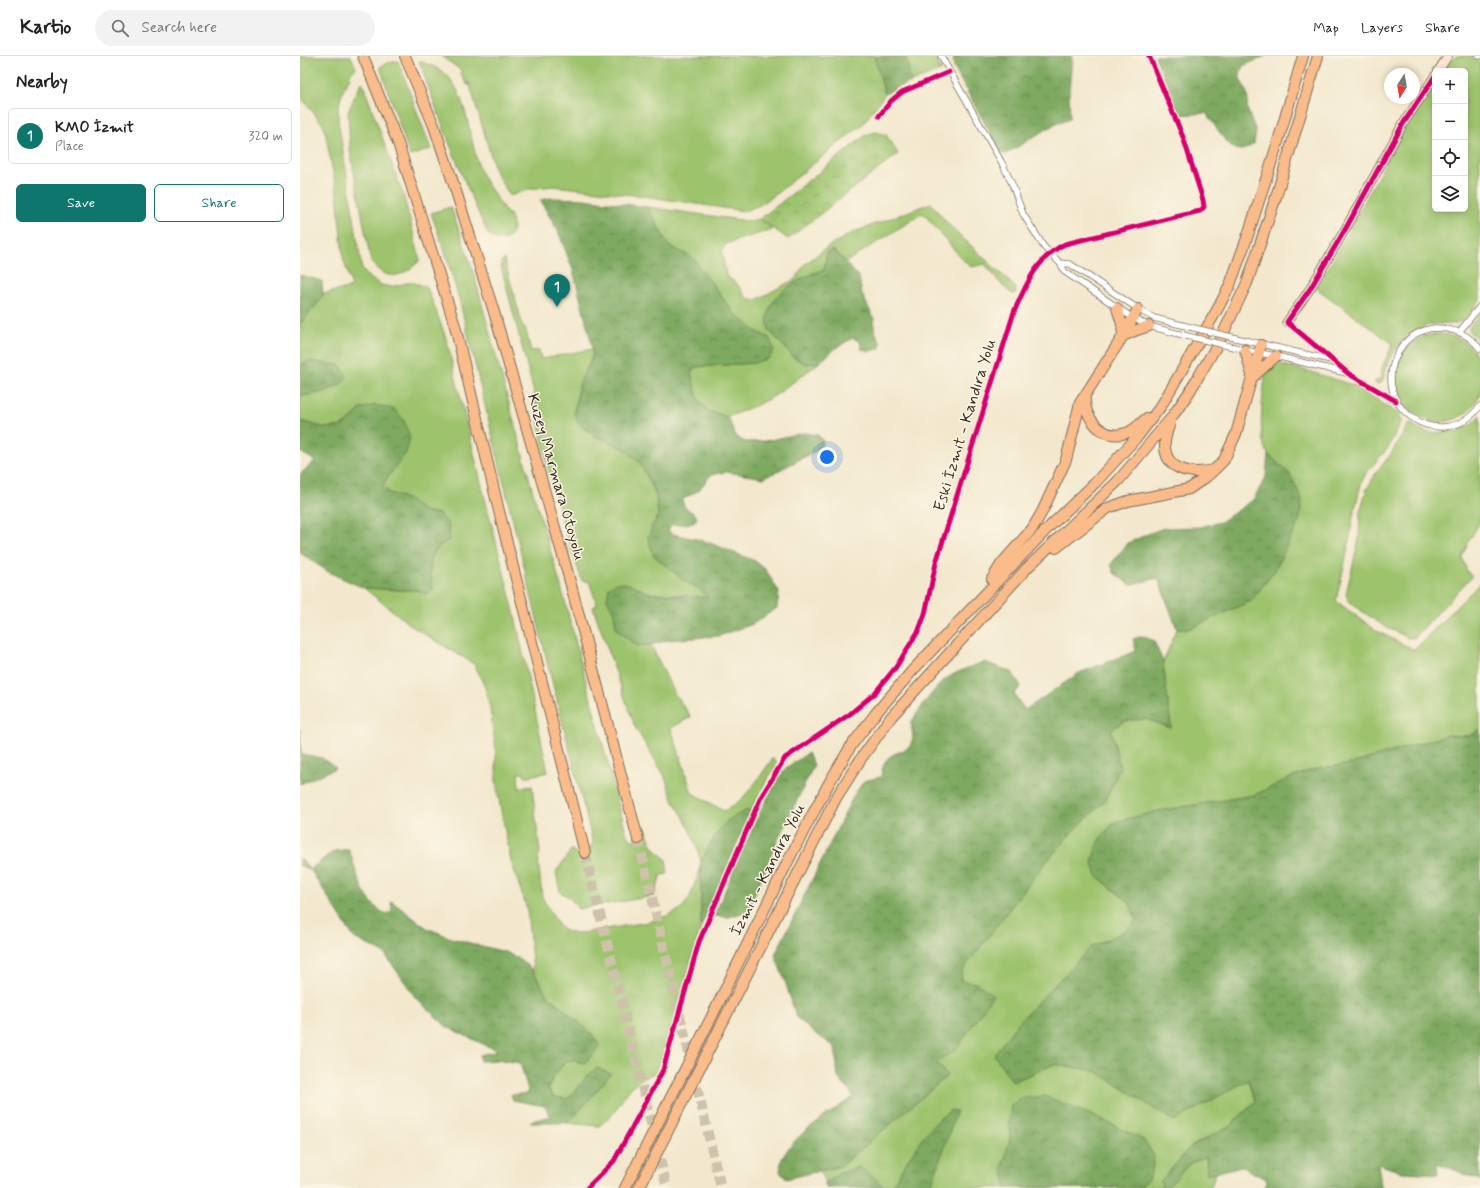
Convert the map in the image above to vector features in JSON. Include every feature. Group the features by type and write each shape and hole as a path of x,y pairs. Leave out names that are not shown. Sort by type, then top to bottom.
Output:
{"highway":[{"path":"363,56 398,143 455,326 499,514 585,853"},
{"name":"Kuzey Marmara Otoyolu","path":"405,56 434,126 494,312 568,574 638,839"},
{"path":"982,596 1045,531 1095,483 1138,436 1161,406 1230,285 1272,160 1303,56"},
{"path":"639,1188 836,798 860,760 896,711 1027,568 1118,481 1172,417 1190,391 1220,340 1247,283 1276,197 1318,56"},
{"path":"1117,308 1124,336"},
{"path":"982,596 1002,563 1032,529 1046,506 1066,460 1080,403 1124,336 1136,314"},
{"path":"1124,336 1149,326"},
{"path":"1242,346 1252,377"},
{"path":"1027,568 1108,508 1128,501 1189,489 1215,469 1224,460 1231,446 1260,349"},
{"path":"1252,377 1276,356"},
{"path":"1086,393 1084,402 1091,421 1099,429 1107,433 1126,433 1134,429 1161,406"},
{"path":"1172,417 1165,441 1166,452 1170,460 1176,467 1185,472 1194,473 1215,469"},
{"name":"İzmit - Kandıra Yolu","path":"625,1188 791,855 829,783 851,746 876,713 913,670 982,596"}],"street":[{"path":"941,56 1002,163 1012,184 1023,214 1044,247 1060,263 1065,272 1117,308 1190,327 1242,346 1260,349 1276,356 1349,374"},
{"name":"Eski İzmit - Kandıra Yolu","path":"587,1188 614,1161 663,1070 699,942 761,797 785,758 814,740 850,714 874,694 896,667 919,630 925,614 936,563 1014,312 1023,289 1034,270 1050,253 1065,244 1200,211 1204,207 1183,137 1149,56"},
{"path":"1440,68 1448,56"},
{"path":"879,116 890,101 902,92 949,72"},
{"path":"1432,80 1403,124 1346,228 1310,289 1287,322 1349,374 1396,401 1409,416 1421,424 1435,427 1450,426 1463,421 1475,413 1480,406"},
{"path":"1060,263 1070,264 1136,314 1149,326 1187,336 1331,360"},
{"path":"1460,331 1480,306"},
{"path":"1396,401 1391,386 1390,371 1395,356 1404,343 1416,334 1431,329 1446,328 1460,331 1476,343 1480,349"}],"green space":[{"path":"300,56 351,56 356,68 349,75 350,78 342,93 339,103 338,120 362,269 368,277 381,285 391,287 411,282 427,287 446,338 515,616 548,772 525,777 523,773 518,773 519,788 532,786 540,853 538,858 542,897 559,926 566,931 576,934 648,922 681,909 689,899 701,862 701,927 674,1019 656,1073 636,1083 627,1092 608,1119 599,1126 566,1123 574,1117 588,1075 568,1099 554,1097 548,1089 553,1077 567,1060 585,1063 600,1046 590,1032 547,995 533,971 527,909 511,861 496,782 496,750 490,708 485,687 474,664 413,627 364,588 417,590 425,594 432,557 437,548 426,513 409,500 390,493 382,486 392,471 360,409 346,423 339,426 326,427 300,421 300,395 309,395 309,361 300,365 300,324 318,303 323,294 352,287 343,258 337,193 324,126 300,96"},
{"path":"441,56 874,56 885,94 863,124 777,193 760,205 744,211 643,196 553,186 529,189 510,196 496,173 469,82 468,86 460,73 462,71"},
{"path":"874,56 906,56 911,82 885,94"},
{"path":"906,56 935,56 942,70 911,82"},
{"path":"1071,56 1069,91 1070,118 1055,124 1006,154 1002,154 954,68 953,61 955,57"},
{"path":"1155,56 1265,56 1243,66 1240,73 1240,79 1246,90 1248,100 1247,108 1256,132 1254,144 1241,150 1232,147 1224,139 1206,113 1179,115"},
{"path":"1456,56 1474,56 1480,62 1480,300 1468,315 1459,322 1450,324 1434,324 1423,327 1406,337 1399,344 1389,361 1382,382 1377,384 1374,382 1380,378 1383,365 1393,344 1316,288 1333,260 1405,127 1432,86 1432,212 1468,212 1468,68 1444,68"},
{"path":"398,61 431,149 410,156 380,67 388,63"},
{"path":"419,61 435,67 444,73 452,81 458,92 463,104 482,175 507,214 510,214 513,224 512,231 508,238 500,240 488,234 469,192"},
{"path":"362,82 404,197 420,260 402,274 389,275 383,273 371,262 350,151 348,112"},
{"path":"876,132 886,135 898,154 788,239 760,219 866,135"},
{"path":"551,198 584,199 647,207 669,246 692,257 734,313 755,331 769,338 774,349 769,358 754,363 695,367 691,373 698,399 708,411 728,417 736,437 745,442 765,441 804,433 818,435 823,441 820,449 764,478 726,472 711,475 699,490 682,500 685,507 695,514 697,518 694,523 671,525 668,531 673,534 705,541 755,561 766,570 779,592 777,608 753,624 719,636 668,640 651,645 637,646 616,629 614,613 607,599 609,587 619,582 635,586 648,593 699,598 708,597 698,588 684,581 653,555 648,537 658,515 655,492 640,463 625,449 595,436 578,423 574,413 580,383 593,356 591,341 573,270 558,231 540,200"},
{"path":"931,203 947,223 1016,288 1016,293 1012,294 1000,283 985,264 971,267 962,259 923,213 846,262 833,250 827,253 824,270 813,273 789,286 807,364 820,362 776,395 757,405 728,417 708,411 698,399 691,373 695,367 754,363 768,338 755,331 734,313 692,257 669,246 647,207 747,221 760,219 773,229 726,244 722,251 726,275 738,285 747,298 756,300 795,279 805,264 829,246 854,232"},
{"path":"451,207 473,271 534,496 560,583 627,836 632,840 638,839 644,835 646,828 658,853 666,859 668,874 661,875 654,896 578,909 569,897 560,892 556,872 572,849 573,852 580,854 587,851 593,843 548,665 460,302 446,255 431,213"},
{"path":"833,250 859,277 862,294 874,319 874,329 881,344 879,349 870,351 861,349 860,342 853,338 837,347 820,362 807,364 794,358 769,330 768,318 770,308 775,299 792,284 824,270 827,253"},
{"path":"504,259 531,351 539,350 541,359 592,349 590,362 580,382 574,414 578,422 589,432 624,448 631,453 643,468 653,487 658,506 658,514 651,527 684,581 698,588 709,597 648,593 635,586 607,598 614,613 616,629 637,646 651,645 675,694 691,717 671,728 692,793 724,811 732,807 745,795 773,758 777,763 761,790 751,811 745,811 701,862 696,844 683,816 674,802 664,775 635,727 593,607 597,605 589,581 582,581 563,523 548,468 533,389 502,270 501,262"},
{"path":"300,275 322,281 323,294 318,303 300,324"},
{"path":"1480,313 1480,342 1470,332 1469,328"},
{"path":"1430,334 1448,334 1464,341 1476,353 1480,361 1481,392 1476,403 1464,415 1448,422 1430,422 1414,415 1402,403 1395,387 1395,369 1402,353 1414,341"},
{"path":"309,361 340,365 347,376 341,384 332,389 316,394 300,395 300,365"},
{"path":"1279,364 1356,386 1400,415 1402,420 1388,448 1366,473 1361,484 1336,601 1377,631 1414,650 1480,583 1480,729 1469,736 1448,735 1351,764 1316,769 1292,777 1255,795 1158,811 1099,840 1092,861 1097,876 1130,903 1136,921 1125,931 1091,947 1018,1023 995,1055 1013,1082 1054,1064 1096,1071 1174,1121 1248,1080 1256,1101 1229,1127 1190,1147 1161,1181 1162,1188 930,1188 956,1111 951,1110 939,1119 907,1162 893,1184 893,1188 884,1188 876,1179 840,1173 825,1183 821,1171 841,1166 947,1076 935,1061 978,984 961,980 961,971 1041,868 1072,832 1105,801 1120,768 1111,730 1124,721 1146,719 1171,727 1163,662 1177,629 1189,629 1290,474 1276,463 1269,455 1262,437 1262,401 1266,369"},
{"path":"375,405 394,409 404,420 410,438 406,453 382,486 390,493 409,500 426,513 438,513 448,525 450,531 449,540 438,547 432,556 430,568 433,591 425,594 417,590 364,588 330,573 300,553 300,474 315,461 300,452 300,421 324,428 340,427 350,421 360,409"},
{"path":"1480,415 1480,522 1462,557 1467,571 1472,576 1415,637 1409,638 1384,626 1350,603 1346,594 1359,539 1360,512 1366,491 1376,473 1391,454 1409,423 1426,432 1441,433 1457,431 1471,424"},
{"path":"1268,454 1290,474 1302,499 1300,519 1274,572 1251,601 1189,629 1177,629 1158,578 1130,585 1114,573 1111,564 1128,543 1150,533 1164,528 1199,527 1221,522 1253,500 1266,477"},
{"path":"1143,636 1154,641 1163,662 1171,728 1146,719 1124,721 1111,730 1120,768 1105,801 1072,832 1041,868 962,971 961,980 978,984 993,995 955,1051 936,1061 947,1076 841,1166 786,1179 780,1172 781,1160 789,1148 805,1131 853,1097 838,1078 835,1047 812,1031 796,1017 775,955 854,795 864,781 881,777 885,763 890,756 908,748 913,736 911,722 933,691 950,676 984,662 1012,672 1021,686 1014,694 1025,710 1079,673 1136,651 1133,639"},
{"path":"1480,729 1480,1180 1437,1163 1438,1174 1401,1172 1378,1164 1381,1185 1383,1188 1265,1188 1267,1180 1241,1166 1207,1175 1206,1156 1189,1164 1167,1188 1162,1188 1161,1181 1190,1147 1229,1127 1256,1101 1248,1080 1174,1121 1096,1071 1054,1064 1013,1082 994,1055 1018,1023 1091,947 1125,931 1136,921 1130,903 1097,876 1092,861 1099,840 1114,822 1158,811 1255,795 1292,777 1316,769 1351,764 1448,735 1469,736"},
{"path":"300,730 301,754 322,758 336,768 300,784"},
{"path":"808,753 814,765 774,848 748,911 729,917 714,916 752,828 777,779 786,768"},
{"path":"745,811 751,811 701,927 701,862 713,838 728,820"},
{"path":"349,849 362,886 371,902 378,909 386,914 392,912 391,901 427,928 451,938 505,952 520,959 533,971 547,995 590,1032 600,1046 585,1063 567,1060 553,1077 548,1089 554,1097 568,1099 588,1075 597,1068 611,1074 574,1117 566,1123 531,1123 531,1121 551,1116 544,1106 513,1100 511,1095 529,1093 520,1063 501,1060 480,1061 480,1055 498,1051 447,1027 416,998 384,953 354,938 310,869 334,851"},
{"path":"300,858 310,869 300,866"},
{"path":"1045,1096 1094,1116 1144,1140 1154,1156 1152,1171 1146,1182 1137,1188 1005,1188 1006,1184 1002,1168 1010,1139 1009,1117 1011,1105 1021,1098"},
{"path":"951,1110 957,1111 930,1188 893,1188 893,1184 918,1144 933,1126"},
{"path":"1206,1156 1207,1175 1215,1173 1211,1188 1167,1188 1189,1164"},
{"path":"859,1167 876,1179 884,1188 826,1188 825,1183 840,1173"}],"tunnel":[{"path":"638,839 721,1188"},
{"path":"585,853 667,1188"}],"cycle path":[{"path":"587,1188 614,1161 663,1070 699,942 761,797 785,758 850,714 874,694 896,667 919,630 925,614 936,563 1014,312 1028,282 1047,256 1065,244 1200,211 1204,207 1183,137 1149,56"},
{"path":"879,116 891,101 902,92 949,72"},
{"path":"1396,401 1349,374 1287,322 1310,289 1346,228 1403,124 1432,80"}],"place":[{"name":"KMO İzmit","path":"557,307"}]}
